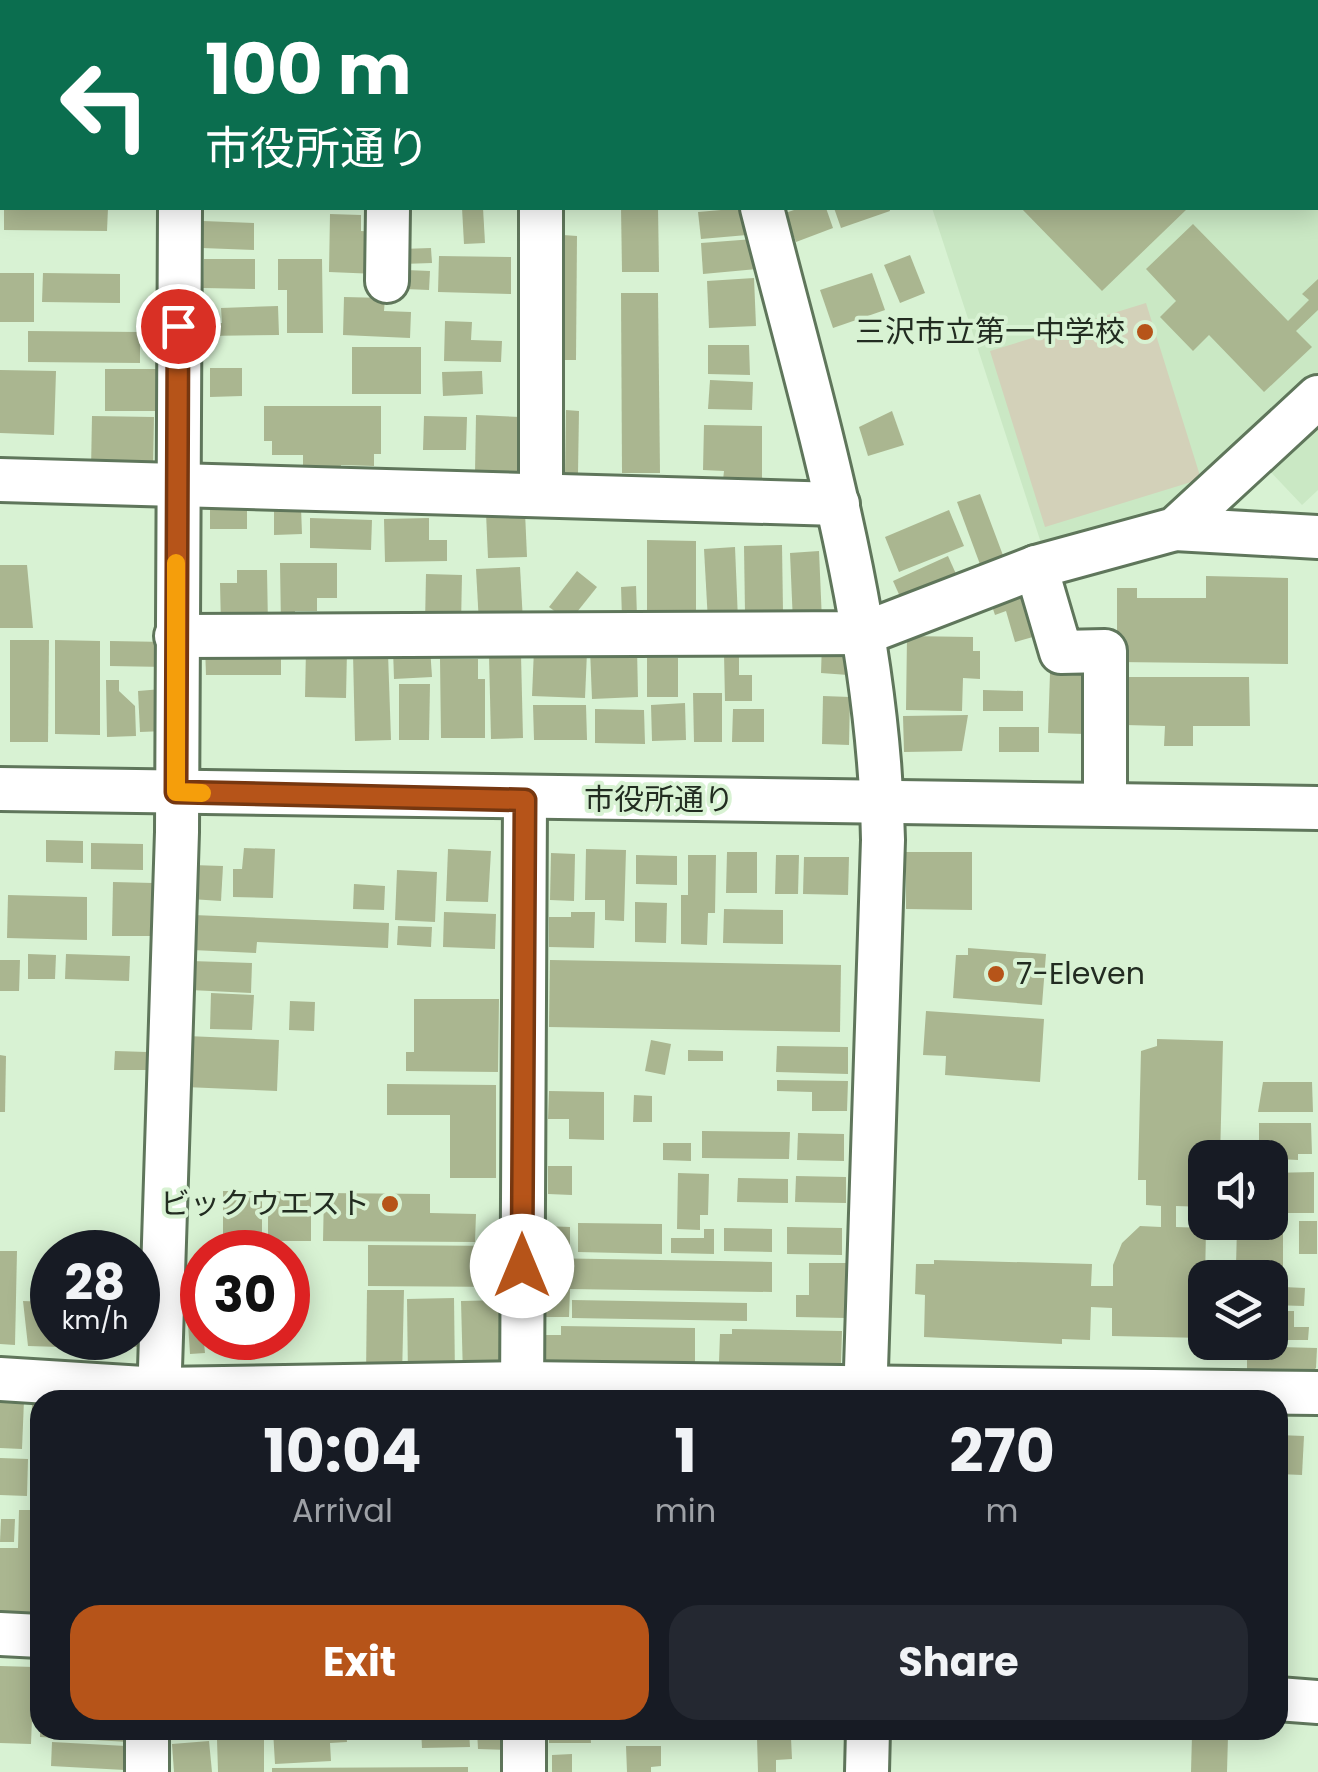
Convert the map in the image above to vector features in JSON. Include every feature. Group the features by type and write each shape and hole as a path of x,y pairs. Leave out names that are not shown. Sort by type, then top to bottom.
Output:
{"street":[{"path":"159,1390 176,792 180,210"},
{"path":"387,281 388,210"},
{"path":"541,496 542,210"},
{"path":"763,210 838,504 865,634 882,801 865,1390"},
{"path":"1175,528 1318,397"},
{"path":"0,480 838,504"},
{"path":"176,636 865,634 1036,567 1175,528 1318,537"},
{"path":"1036,567 1061,652 1106,651 1105,804"},
{"name":"市役所通り","path":"0,789 525,800 1318,808"},
{"path":"522,1390 525,800"},
{"path":"0,1379 117,1390"},
{"path":"1288,1393 1318,1393"},
{"path":"0,1634 30,1636"},
{"path":"1288,1700 1318,1702"},
{"path":"147,1772 148,1740"},
{"path":"524,1740 524,1772"},
{"path":"867,1772 868,1740"}],"shaded area":[{"name":"三沢市立第一中学校","path":"933,210 1318,210 1318,490 1302,505 1245,445 1167,516 1043,549"},
{"path":"1146,303 1201,479 1045,527 990,351"}],"building":[{"path":"4,210 108,210 107,231 4,230"},
{"path":"462,210 483,210 485,243 464,244"},
{"path":"621,210 658,210 659,272 622,272"},
{"path":"744,210 747,235 701,239 698,212"},
{"path":"827,210 833,228 796,242 785,213"},
{"path":"835,210 890,210 890,211 841,228"},
{"path":"1023,210 1186,210 1102,291"},
{"path":"330,214 361,215 361,231 378,232 377,274 329,272"},
{"path":"203,221 254,223 254,250 202,248"},
{"path":"1193,224 1288,321 1309,300 1302,294 1318,279 1318,310 1296,331 1312,347 1264,392 1209,335 1193,351 1160,317 1176,301 1146,269"},
{"path":"563,235 577,236 576,360 562,360"},
{"path":"754,239 757,269 703,274 701,243"},
{"path":"431,248 432,263 402,264 401,249"},
{"path":"910,255 925,293 900,303 884,265"},
{"path":"439,256 511,257 511,294 438,292"},
{"path":"204,259 255,259 255,289 203,288"},
{"path":"278,259 322,259 323,333 287,333 287,290 278,290"},
{"path":"406,270 430,271 429,290 405,289"},
{"path":"0,273 34,273 34,322 0,322"},
{"path":"43,273 120,274 120,303 42,302"},
{"path":"872,273 885,310 833,328 820,290"},
{"path":"754,278 756,326 709,328 707,281"},
{"path":"621,293 658,293 660,473 622,473"},
{"path":"344,297 385,298 384,311 411,312 410,338 343,335"},
{"path":"278,306 279,335 205,336 205,323 222,323 221,308"},
{"path":"445,321 472,322 471,340 502,341 501,362 444,361"},
{"path":"28,331 140,332 140,363 28,362"},
{"path":"708,345 749,345 750,375 708,374"},
{"path":"352,347 421,347 421,394 352,394"},
{"path":"210,368 242,368 242,396 210,397"},
{"path":"105,369 164,369 164,411 105,411"},
{"path":"0,370 56,371 54,435 0,433"},
{"path":"482,371 483,394 443,396 442,372"},
{"path":"710,380 753,382 752,410 708,409"},
{"path":"264,406 381,406 381,454 374,454 374,466 341,465 341,474 318,474 318,466 303,467 303,455 272,455 272,441 264,441"},
{"path":"566,410 579,411 578,473 565,473"},
{"path":"892,411 904,445 868,456 859,427"},
{"path":"476,415 520,417 518,474 475,473"},
{"path":"92,416 154,417 153,470 91,470"},
{"path":"424,416 467,417 466,450 423,450"},
{"path":"704,425 762,426 762,481 723,480 724,471 703,470"},
{"path":"980,494 1004,558 981,567 957,502"},
{"path":"210,502 247,503 247,529 210,529"},
{"path":"274,506 301,507 302,534 274,535"},
{"path":"949,510 964,546 899,572 885,537"},
{"path":"525,512 527,557 488,558 486,513"},
{"path":"310,518 372,520 371,550 310,548"},
{"path":"429,518 429,540 447,540 447,561 385,562 384,519"},
{"path":"647,540 696,541 696,617 647,616"},
{"path":"782,545 783,612 745,613 744,546"},
{"path":"735,547 738,620 708,622 704,549"},
{"path":"819,551 822,621 793,623 790,553"},
{"path":"948,556 961,585 906,610 893,581"},
{"path":"280,563 337,563 337,598 317,598 317,611 295,611 295,626 281,626"},
{"path":"0,565 27,565 33,628 0,628"},
{"path":"520,567 523,622 479,624 476,569"},
{"path":"237,570 267,570 268,626 221,626 220,583 237,583"},
{"path":"577,571 597,587 569,622 549,607"},
{"path":"426,574 462,575 461,624 425,623"},
{"path":"1206,576 1288,578 1288,664 1117,662 1117,588 1137,588 1137,598 1206,598"},
{"path":"636,586 637,617 622,618 621,587"},
{"path":"1026,586 1040,635 1015,642 1006,611 995,615 989,597"},
{"path":"907,636 973,637 973,651 980,651 980,679 963,678 962,711 906,710"},
{"path":"10,640 49,640 48,742 10,742"},
{"path":"55,640 100,641 100,735 55,734"},
{"path":"110,641 166,642 166,667 110,666"},
{"path":"822,642 849,643 848,675 821,673"},
{"path":"281,645 281,675 206,675 205,646"},
{"path":"430,647 432,677 394,679 393,649"},
{"path":"637,647 638,697 592,699 590,649"},
{"path":"306,649 347,650 346,698 305,697"},
{"path":"534,649 587,652 585,698 532,696"},
{"path":"388,653 391,740 355,741 353,654"},
{"path":"724,653 739,653 739,675 752,675 752,701 725,701"},
{"path":"489,655 521,655 523,738 491,739"},
{"path":"647,658 678,658 678,697 647,697"},
{"path":"440,659 478,659 478,679 485,679 485,738 441,738"},
{"path":"1050,673 1088,674 1086,734 1048,733"},
{"path":"1125,677 1249,677 1250,726 1193,726 1193,746 1164,746 1165,726 1125,725"},
{"path":"106,680 119,680 119,691 135,706 136,736 107,737"},
{"path":"399,684 430,684 429,740 399,740"},
{"path":"162,689 165,731 140,732 138,691"},
{"path":"983,690 1023,691 1023,711 983,711"},
{"path":"693,693 722,693 722,742 694,742"},
{"path":"823,696 850,697 849,745 822,744"},
{"path":"685,703 686,740 652,741 651,705"},
{"path":"533,705 586,705 587,740 534,740"},
{"path":"595,709 644,710 645,744 595,743"},
{"path":"733,709 764,709 764,742 732,742"},
{"path":"968,715 962,751 904,752 903,716"},
{"path":"999,727 1039,727 1039,752 999,752"},
{"path":"46,840 83,841 83,863 46,862"},
{"path":"91,843 143,844 143,870 91,869"},
{"path":"244,848 275,849 273,898 233,897 233,869 242,869"},
{"path":"448,849 491,851 488,902 446,901"},
{"path":"586,849 626,850 624,921 605,920 605,900 585,900"},
{"path":"727,852 757,852 757,893 726,893"},
{"path":"906,852 972,852 972,910 906,909"},
{"path":"551,853 575,854 574,901 550,900"},
{"path":"636,855 677,856 677,885 636,884"},
{"path":"688,855 716,855 715,913 708,913 707,945 681,944 681,895 688,895"},
{"path":"776,855 799,855 798,894 775,894"},
{"path":"804,857 849,857 848,895 803,894"},
{"path":"192,865 223,866 221,901 191,899"},
{"path":"397,870 437,872 435,922 395,920"},
{"path":"113,882 153,883 152,936 112,936"},
{"path":"354,884 385,886 384,910 353,909"},
{"path":"8,895 87,897 87,940 7,938"},
{"path":"635,902 667,903 666,943 635,942"},
{"path":"724,909 783,910 783,944 723,943"},
{"path":"444,912 496,914 495,949 443,947"},
{"path":"571,912 595,912 594,948 549,947 549,917 571,917"},
{"path":"193,915 389,923 388,948 257,942 256,953 192,950"},
{"path":"398,926 432,927 431,947 397,945"},
{"path":"968,948 1046,954 1042,1005 953,998 956,955 968,955"},
{"path":"28,954 56,955 55,979 28,979"},
{"path":"66,954 130,956 129,981 65,979"},
{"path":"0,960 20,960 19,991 0,991"},
{"path":"550,960 841,965 840,1032 549,1027"},
{"path":"191,961 252,963 251,993 190,990"},
{"path":"211,993 254,995 252,1030 210,1029"},
{"path":"414,999 499,999 498,1072 406,1071 406,1052 414,1052"},
{"path":"290,1001 315,1002 314,1031 289,1030"},
{"path":"926,1011 1044,1019 1040,1082 945,1075 946,1056 923,1055"},
{"path":"187,1036 279,1040 277,1091 185,1087"},
{"path":"1157,1039 1223,1041 1220,1140 1188,1140 1188,1206 1176,1206 1176,1227 1188,1227 1188,1240 1206,1240 1205,1260 1188,1260 1188,1338 1112,1336 1112,1308 1091,1307 1090,1340 1062,1339 1062,1344 924,1337 925,1295 915,1294 916,1264 934,1264 934,1260 1092,1264 1091,1286 1113,1286 1113,1265 1122,1243 1140,1226 1161,1227 1161,1206 1146,1205 1146,1180 1138,1180 1141,1051 1157,1046"},
{"path":"651,1040 671,1044 665,1075 645,1071"},
{"path":"777,1046 848,1047 848,1074 776,1072"},
{"path":"688,1050 723,1051 723,1061 688,1061"},
{"path":"115,1051 147,1052 146,1070 114,1070"},
{"path":"0,1055 6,1056 5,1112 0,1112"},
{"path":"777,1080 848,1081 847,1111 812,1111 812,1092 777,1091"},
{"path":"1263,1082 1312,1082 1313,1112 1258,1112"},
{"path":"387,1084 496,1085 496,1178 450,1178 450,1115 387,1115"},
{"path":"549,1091 604,1092 604,1140 569,1139 569,1119 548,1119"},
{"path":"634,1095 652,1096 652,1122 633,1122"},
{"path":"1259,1123 1311,1123 1312,1154 1298,1154 1298,1160 1288,1159 1288,1140 1259,1140"},
{"path":"702,1131 790,1132 789,1159 702,1158"},
{"path":"798,1133 844,1134 844,1161 797,1160"},
{"path":"663,1143 691,1143 691,1161 663,1160"},
{"path":"548,1166 572,1166 572,1195 548,1194"},
{"path":"1314,1172 1314,1213 1288,1213 1288,1173"},
{"path":"678,1173 709,1174 708,1215 700,1215 700,1230 677,1229"},
{"path":"796,1176 846,1177 846,1203 795,1202"},
{"path":"738,1178 788,1179 788,1203 737,1202"},
{"path":"223,1191 262,1191 262,1230 223,1230"},
{"path":"268,1191 311,1192 311,1241 310,1230 268,1230"},
{"path":"324,1193 430,1194 430,1213 476,1214 475,1242 323,1241"},
{"path":"1299,1221 1317,1221 1317,1254 1299,1254"},
{"path":"578,1223 662,1224 662,1254 578,1252"},
{"path":"544,1226 570,1227 570,1252 544,1252"},
{"path":"787,1227 842,1228 842,1255 787,1254"},
{"path":"724,1228 772,1229 772,1252 724,1251"},
{"path":"704,1229 714,1229 714,1254 671,1253 671,1238 704,1238"},
{"path":"1237,1240 1283,1240 1283,1260 1236,1260"},
{"path":"368,1245 505,1246 505,1287 368,1286"},
{"path":"0,1251 17,1251 15,1345 0,1344"},
{"path":"541,1258 772,1262 772,1292 570,1289 569,1317 541,1317"},
{"path":"809,1263 847,1263 846,1318 796,1317 796,1295 809,1295"},
{"path":"1288,1287 1305,1288 1304,1306 1288,1306"},
{"path":"367,1290 404,1290 402,1377 366,1376"},
{"path":"454,1298 455,1377 408,1378 407,1299"},
{"path":"511,1300 512,1375 463,1376 461,1301"},
{"path":"572,1300 747,1303 747,1321 572,1318"},
{"path":"23,1301 30,1301 28,1346"},
{"path":"1288,1311 1294,1311 1294,1327 1309,1327 1308,1340 1288,1340"},
{"path":"561,1326 695,1328 695,1367 545,1365 546,1335 561,1335"},
{"path":"732,1329 842,1331 841,1364 719,1362 720,1334 732,1334"},
{"path":"1288,1347 1317,1348 1316,1368 1307,1377 1247,1375 1247,1360 1288,1360"},
{"path":"0,1399 24,1400 22,1449 0,1448"},
{"path":"1288,1435 1304,1436 1302,1475 1288,1474"},
{"path":"0,1458 28,1459 27,1496 0,1495"},
{"path":"19,1510 30,1510 30,1617 0,1616 0,1548 18,1548"},
{"path":"1,1519 15,1519 14,1542 0,1542"},
{"path":"0,1666 30,1667 31,1744 0,1743"},
{"path":"217,1740 264,1740 264,1772 218,1772"},
{"path":"274,1740 347,1740 330,1743 331,1761 275,1764"},
{"path":"422,1740 470,1740 470,1747 422,1748"},
{"path":"478,1740 509,1740 509,1750 478,1749"},
{"path":"591,1740 591,1743 549,1743"},
{"path":"757,1740 791,1740 792,1759 776,1760 776,1772 758,1772"},
{"path":"1192,1740 1228,1740 1227,1772 1191,1772"},
{"path":"209,1741 212,1772 174,1772 172,1744"},
{"path":"52,1742 126,1746 125,1770 51,1766"},
{"path":"626,1746 661,1746 661,1766 651,1767 651,1772 627,1772"},
{"path":"572,1754 572,1772 552,1772 552,1755"},
{"path":"468,1767 468,1772 272,1772 272,1768"}],"slow traffic":[{"path":"176,563 176,792 202,793"}],"place":[{"name":"三沢市立第一中学校","path":"1145,332"},
{"name":"7-Eleven","path":"996,974"},
{"name":"ビックウエスト","path":"390,1204"}],"route":[{"path":"178,326 176,792 525,800 522,1266"}]}
